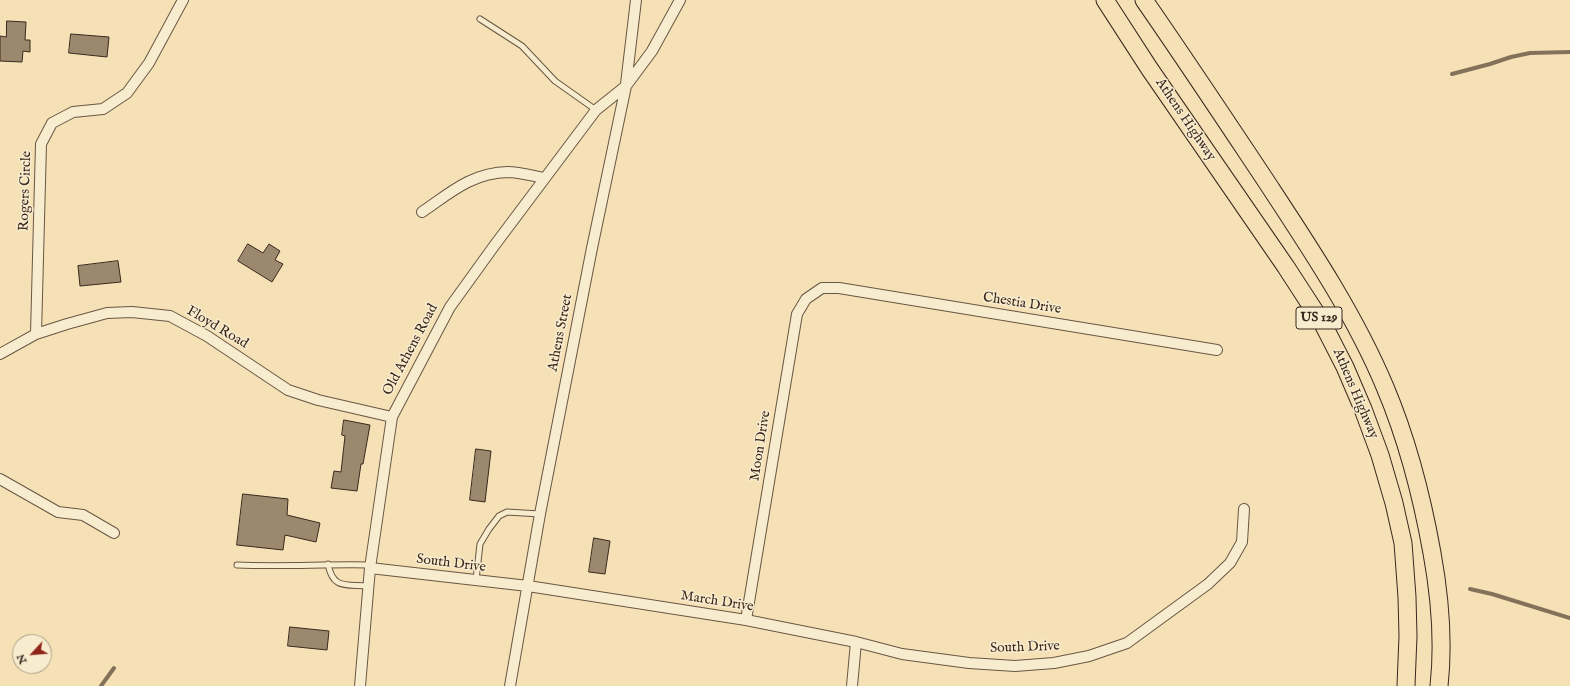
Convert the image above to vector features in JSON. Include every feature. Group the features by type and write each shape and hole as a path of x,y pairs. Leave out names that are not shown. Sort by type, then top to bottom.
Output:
{"highway":[{"name":"Athens Highway","path":"1105,0 1154,75 1286,267 1323,324 1345,367 1363,409 1380,455 1394,503 1403,543 1408,636 1406,686"},
{"name":"Athens Highway","path":"1144,0 1302,236 1357,327 1385,387 1408,452 1427,524 1439,591 1442,661 1439,686"}],"street":[{"name":"Rogers Circle","path":"36,334 41,144 52,124 73,112 103,108 127,93 149,63 183,0"},
{"path":"626,86 636,0"},
{"name":"Athens Street","path":"510,686 540,514 626,86 652,51 680,0"},
{"name":"Old Athens Road","path":"360,686 370,567 392,417 450,307 544,178 596,110 626,86"},
{"path":"422,212 468,180 484,175 508,172 544,178"},
{"name":"Chestia Drive","path":"822,288 839,288 1217,350"},
{"name":"Moon Drive","path":"746,620 797,314 806,299 822,288"},
{"name":"Floyd Road","path":"0,354 36,334 67,324 107,314 132,312 170,316 207,336 288,390 318,400 392,417"},
{"path":"0,479 58,512 83,515 114,533"},
{"name":"South Drive","path":"856,642 902,654 969,663 1015,666 1054,664 1089,656 1119,646 1127,643 1208,584 1230,563 1242,542 1244,510"},
{"name":"South Drive","path":"370,567 528,586"},
{"name":"March Drive","path":"528,586 746,620 856,642"},
{"path":"852,686 856,642"}],"lane":[{"path":"480,19 522,46 555,81 596,110"},
{"path":"476,580 480,544 499,516 507,512 540,514"},
{"path":"237,565 278,567 328,564 370,567"},
{"path":"328,564 330,576 338,584 368,586"}],"building":[{"path":"7,21 26,22 25,40 30,40 30,52 23,51 22,62 0,61 0,36 6,37"},
{"path":"71,34 109,37 107,57 69,53"},
{"path":"248,244 263,253 269,244 280,251 275,260 283,264 272,282 238,261"},
{"path":"118,261 121,282 80,286 78,266"},
{"path":"344,420 370,425 363,464 361,464 357,491 331,488 334,471 341,472 345,436 342,435"},
{"path":"476,449 491,451 485,502 470,500"},
{"path":"243,494 288,499 287,515 320,523 316,542 285,535 283,550 237,545"},
{"path":"594,538 610,541 605,574 589,572"},
{"path":"290,627 329,631 327,650 288,646"}],"waterway":[{"path":"1452,74 1530,53 1570,52"},
{"path":"1470,589 1492,594 1570,618"},
{"path":"101,686 114,668"}]}
